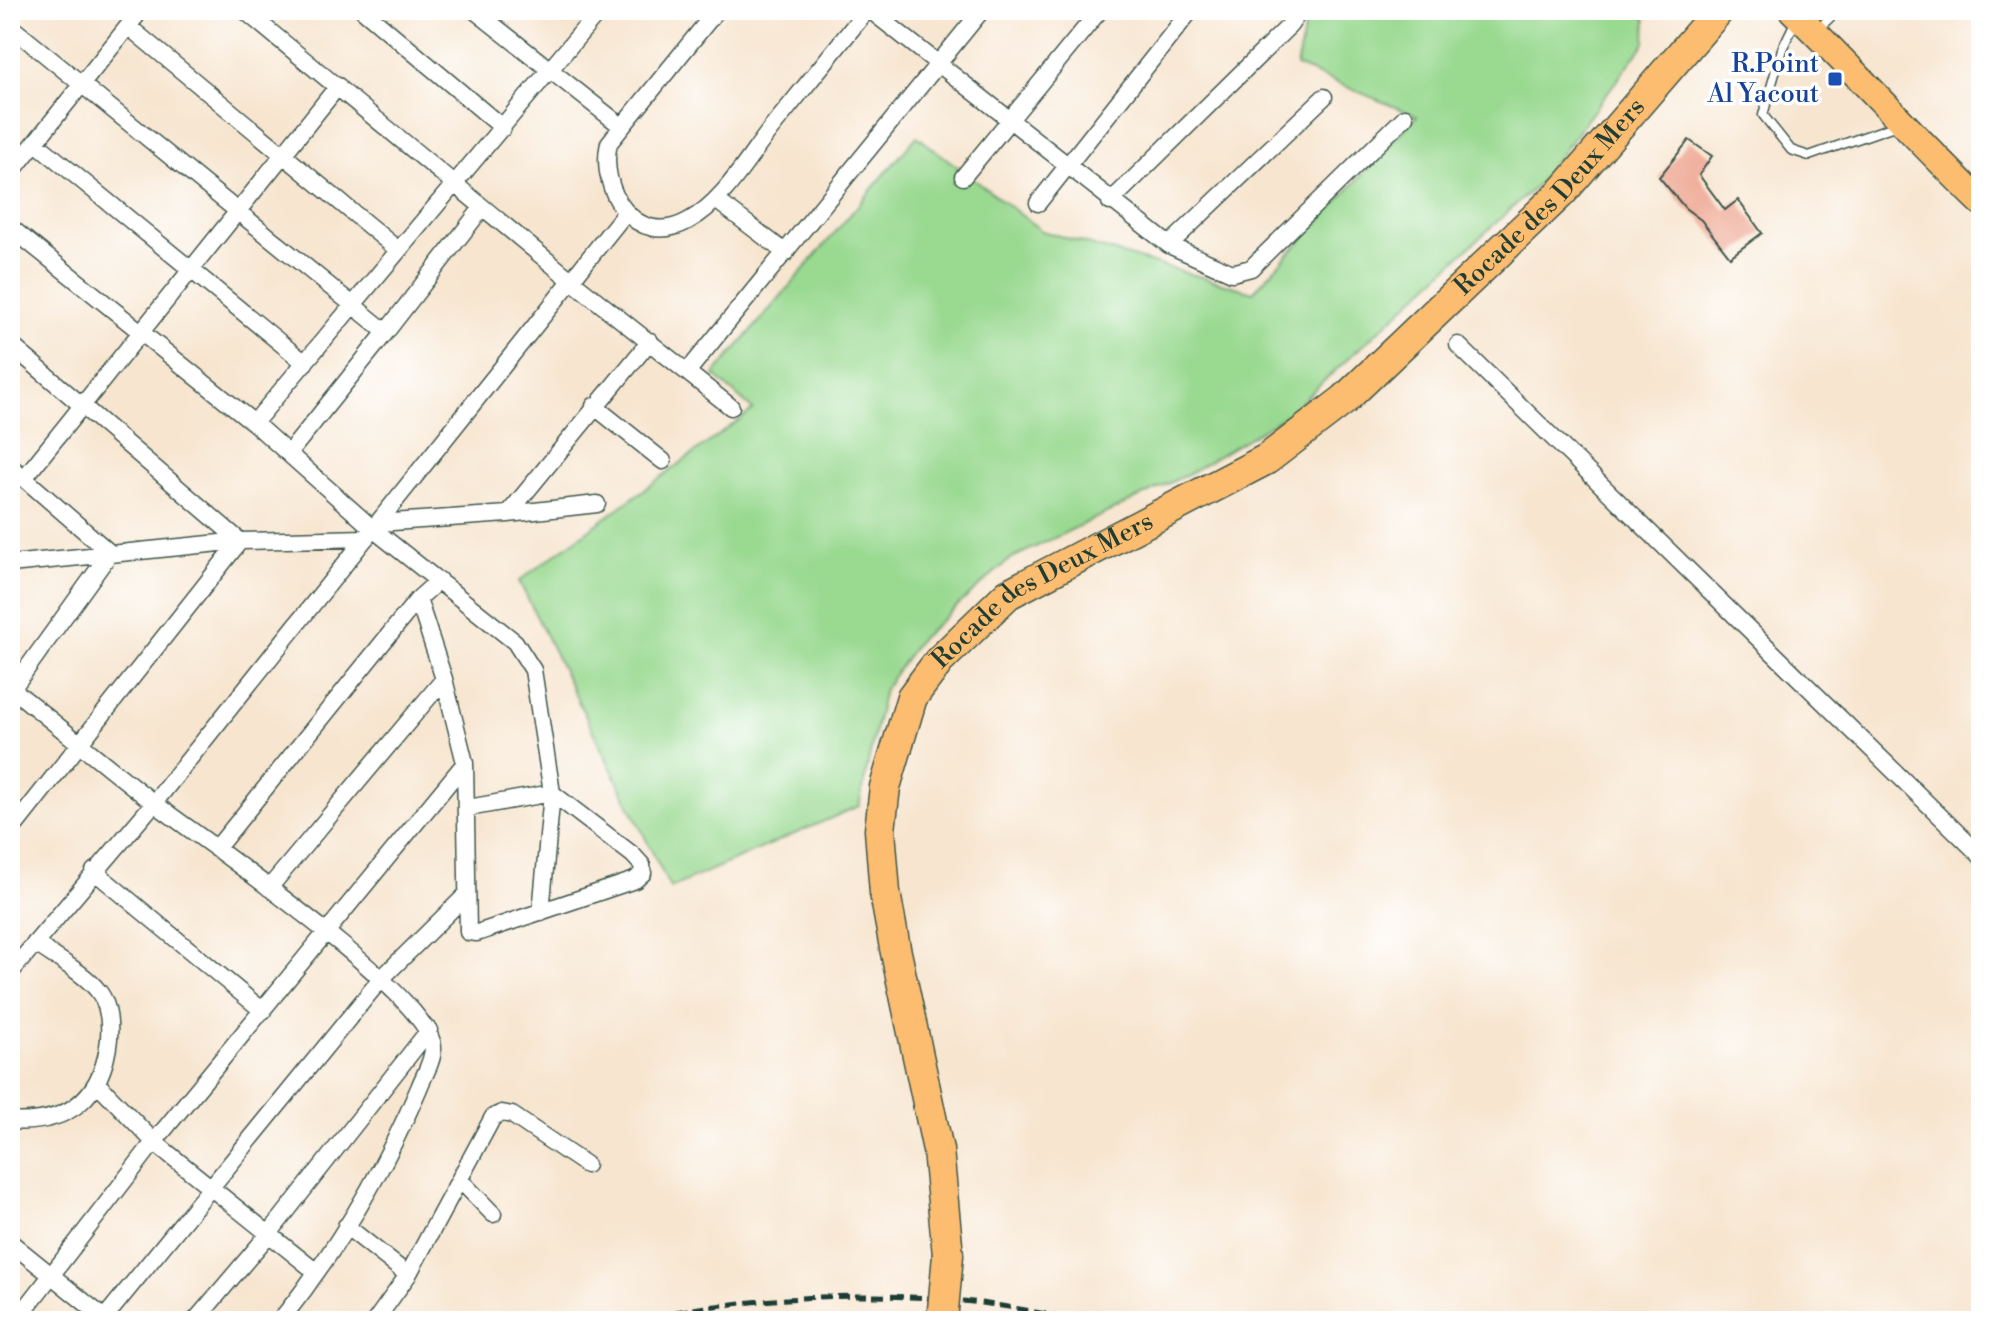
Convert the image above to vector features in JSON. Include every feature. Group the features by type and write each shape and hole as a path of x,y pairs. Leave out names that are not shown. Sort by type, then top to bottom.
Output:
{"highway":[{"name":"Rocade des Deux Mers","path":"1657,80 1690,10"},
{"name":"Rocade des Deux Mers","path":"942,1321 948,1255 938,1150 885,893 880,830 885,787 912,697 939,661 1008,594 1267,459 1344,400 1563,191 1719,10"}],"main road":[{"path":"1796,17 1981,202"}],"street":[{"path":"10,174 85,84 141,10"},
{"path":"244,10 482,208 731,407"},
{"path":"363,10 503,128"},
{"path":"474,10 620,125"},
{"path":"254,423 351,303 456,184 600,10"},
{"path":"717,10 620,125 609,143 604,163 616,203 638,221 674,226 688,221 716,200 868,10 1110,202 1169,245 1232,273 1251,268 1405,117"},
{"path":"688,371 982,10"},
{"path":"963,177 1100,10"},
{"path":"1038,203 1191,10"},
{"path":"1110,202 1296,11"},
{"path":"10,26 386,332"},
{"path":"129,27 284,152 398,250"},
{"path":"25,477 338,86"},
{"path":"1169,245 1324,97"},
{"path":"36,143 305,363"},
{"path":"716,200 786,253"},
{"path":"289,453 482,208"},
{"path":"10,973 154,803 626,212"},
{"path":"10,227 254,423 372,530 515,642 526,656 533,670 552,793 541,912"},
{"path":"508,514 650,341"},
{"path":"10,344 240,541"},
{"path":"1458,345 1981,856"},
{"path":"594,406 663,461"},
{"path":"10,466 110,553"},
{"path":"10,564 372,530 597,504"},
{"path":"10,832 240,541"},
{"path":"110,553 11,691 327,933 380,980 429,1030 432,1057 393,1143 346,1226 280,1321"},
{"path":"216,849 418,599 439,580"},
{"path":"418,599 444,679 465,763 468,808 466,925 469,933 635,880 644,870 633,855 552,793 468,808"},
{"path":"10,668 30,665"},
{"path":"269,888 444,679"},
{"path":"16,1321 154,1142 465,763"},
{"path":"94,871 263,1011"},
{"path":"10,1242 105,1320 380,980 466,895"},
{"path":"10,1121 36,1121 62,1115 79,1104 98,1084 107,1058 110,1030 97,989 35,943"},
{"path":"195,1321 268,1235 429,1030"},
{"path":"98,1084 154,1142 315,1271"},
{"path":"375,1321 408,1275 490,1121 502,1113 512,1115 586,1165"},
{"path":"460,1180 493,1214"},
{"path":"346,1226 408,1275"}],"lane":[{"path":"1838,10 1796,17 1782,49 1763,115 1791,150 1809,156 1901,123"}],"green space":[{"path":"1309,10 1638,10 1646,20 1645,43 1538,184 1288,414 1186,475 1010,559 918,641 884,689 859,806 670,888 519,581 753,410 714,375 917,136 1042,231 1253,292 1417,116 1296,66"}],"building":[{"path":"1689,140 1712,156 1699,175 1725,210 1738,200 1762,233 1730,257 1701,220 1685,208 1659,177"}],"railway":[{"path":"641,1321 742,1303 868,1296 993,1305 1075,1321"}],"place":[{"name":"R.Point Al Yacout","path":"1835,79"}]}
